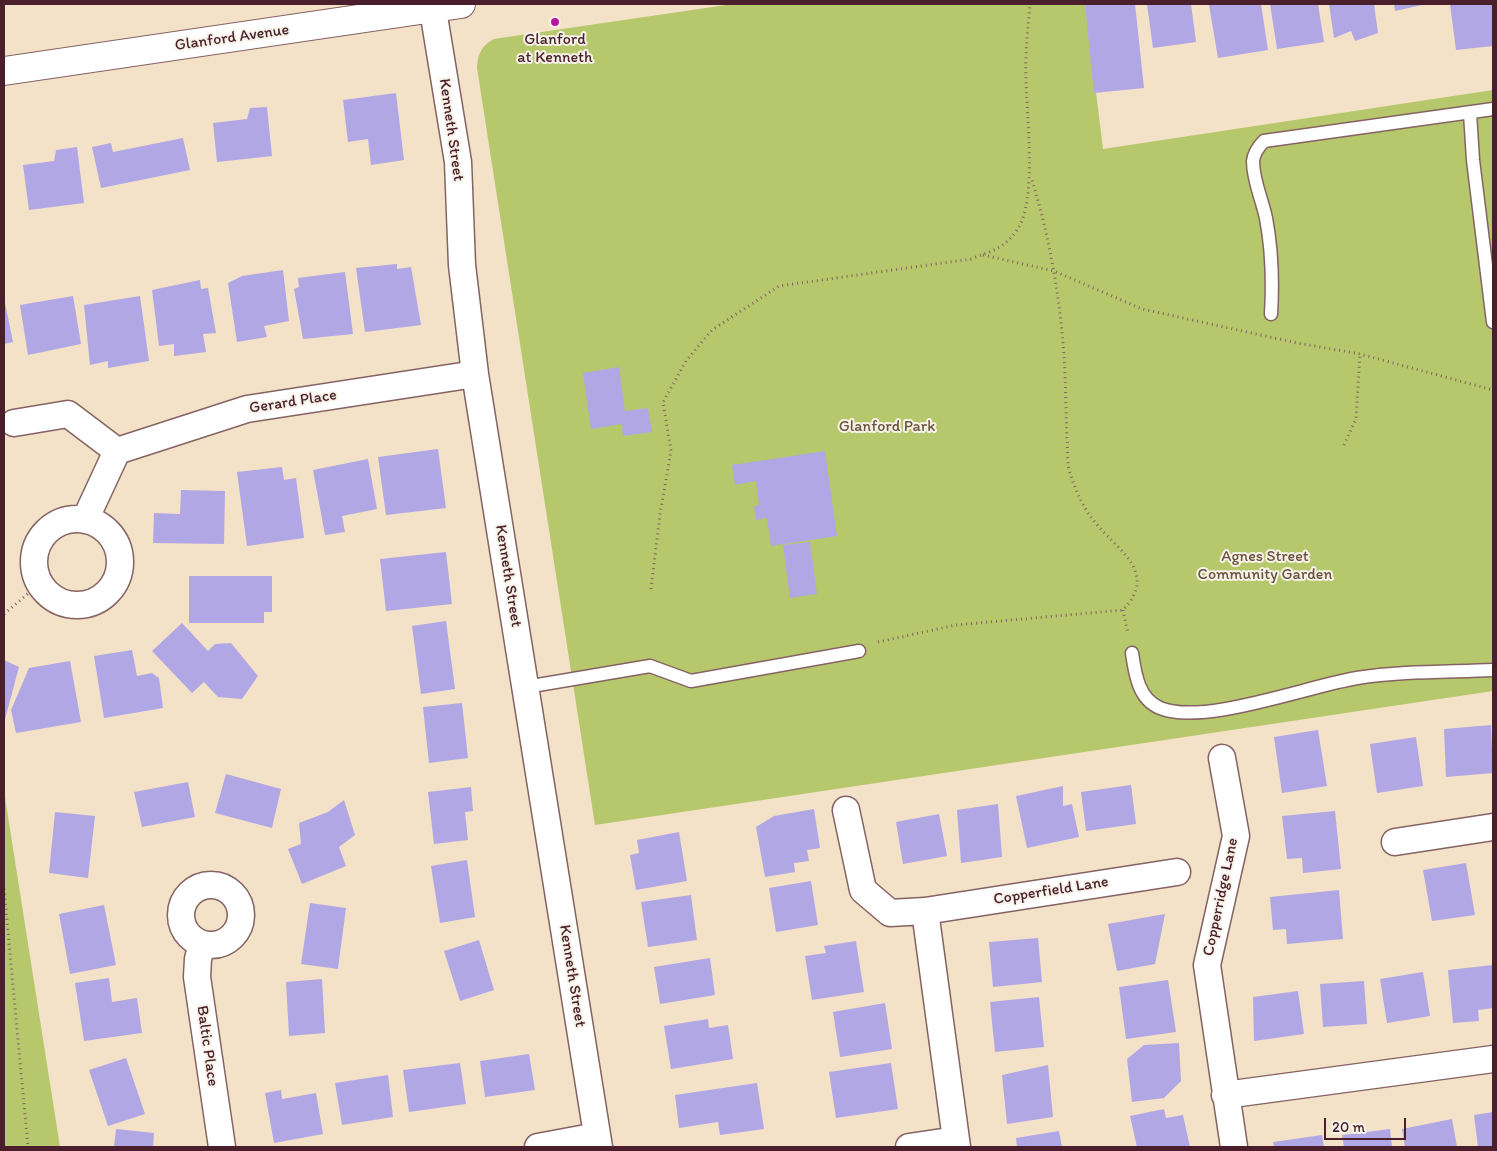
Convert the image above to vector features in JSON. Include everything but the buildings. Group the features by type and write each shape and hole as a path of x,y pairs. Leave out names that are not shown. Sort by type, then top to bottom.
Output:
{"main road":[{"name":"Glanford Avenue","path":"4,71 432,6 461,4"}],"street":[{"name":"Kenneth Street","path":"432,6 458,162 462,265 475,374 598,1142"},
{"name":"Gerard Place","path":"117,451 247,409 475,374"},
{"path":"14,423 68,414 117,451 85,520"},
{"path":"70,519 85,520 98,525 109,534 116,546 120,559 119,573 113,586 103,597 91,603 77,606 63,604 51,597 41,587 35,574 33,559 37,545 45,533 57,524 70,519"},
{"name":"Copperridge Lane","path":"1222,758 1236,836 1207,965 1234,1147"},
{"name":"Copperfield Lane","path":"846,810 863,890 890,913 925,911 1177,872"},
{"path":"1395,842 1493,827"},
{"path":"909,1147 957,1144 925,911"},
{"name":"Baltic Place","path":"202,944 198,959 197,977 222,1147"},
{"path":"1225,1095 1493,1060"},
{"path":"538,1147 598,1142"}],"lane":[{"path":"1271,314 1273,282 1271,249 1266,216 1254,175 1253,159 1257,148 1264,141 1280,137 1493,109"},
{"path":"1470,113 1493,322"},
{"path":"526,687 650,666 691,681 859,651"},
{"path":"1132,653 1136,676 1145,697 1160,708 1186,711 1228,708 1258,703 1300,690 1359,678 1493,670"}],"path":[{"path":"651,589 660,514 671,451 664,402 686,361 712,330 779,286 971,259 1001,248 1018,228 1028,203 1030,173 1026,73 1030,4"},
{"path":"895,638 956,625 1001,619 1107,613 1123,610 1132,600 1137,584 1135,568 1122,549 1098,526 1078,498 1068,466 1065,373 1054,271 1041,209 1030,173"},
{"path":"983,255 1054,271 1142,309 1297,343 1360,354 1493,390"},
{"path":"1344,445 1356,420 1360,354"},
{"path":"4,614 31,591 41,587"},
{"path":"4,890 28,1147"}],"green space":[{"name":"Glanford Park","path":"733,4 1085,4 1103,149 1493,90 1493,691 595,825 477,63 483,48 494,39"},
{"path":"4,791 60,1147 4,1147"}],"place":[{"name":"Glanford at Kenneth","path":"555,22"}],"park label":[{"name":"Agnes Street Community Garden","path":"1265,566"}]}
